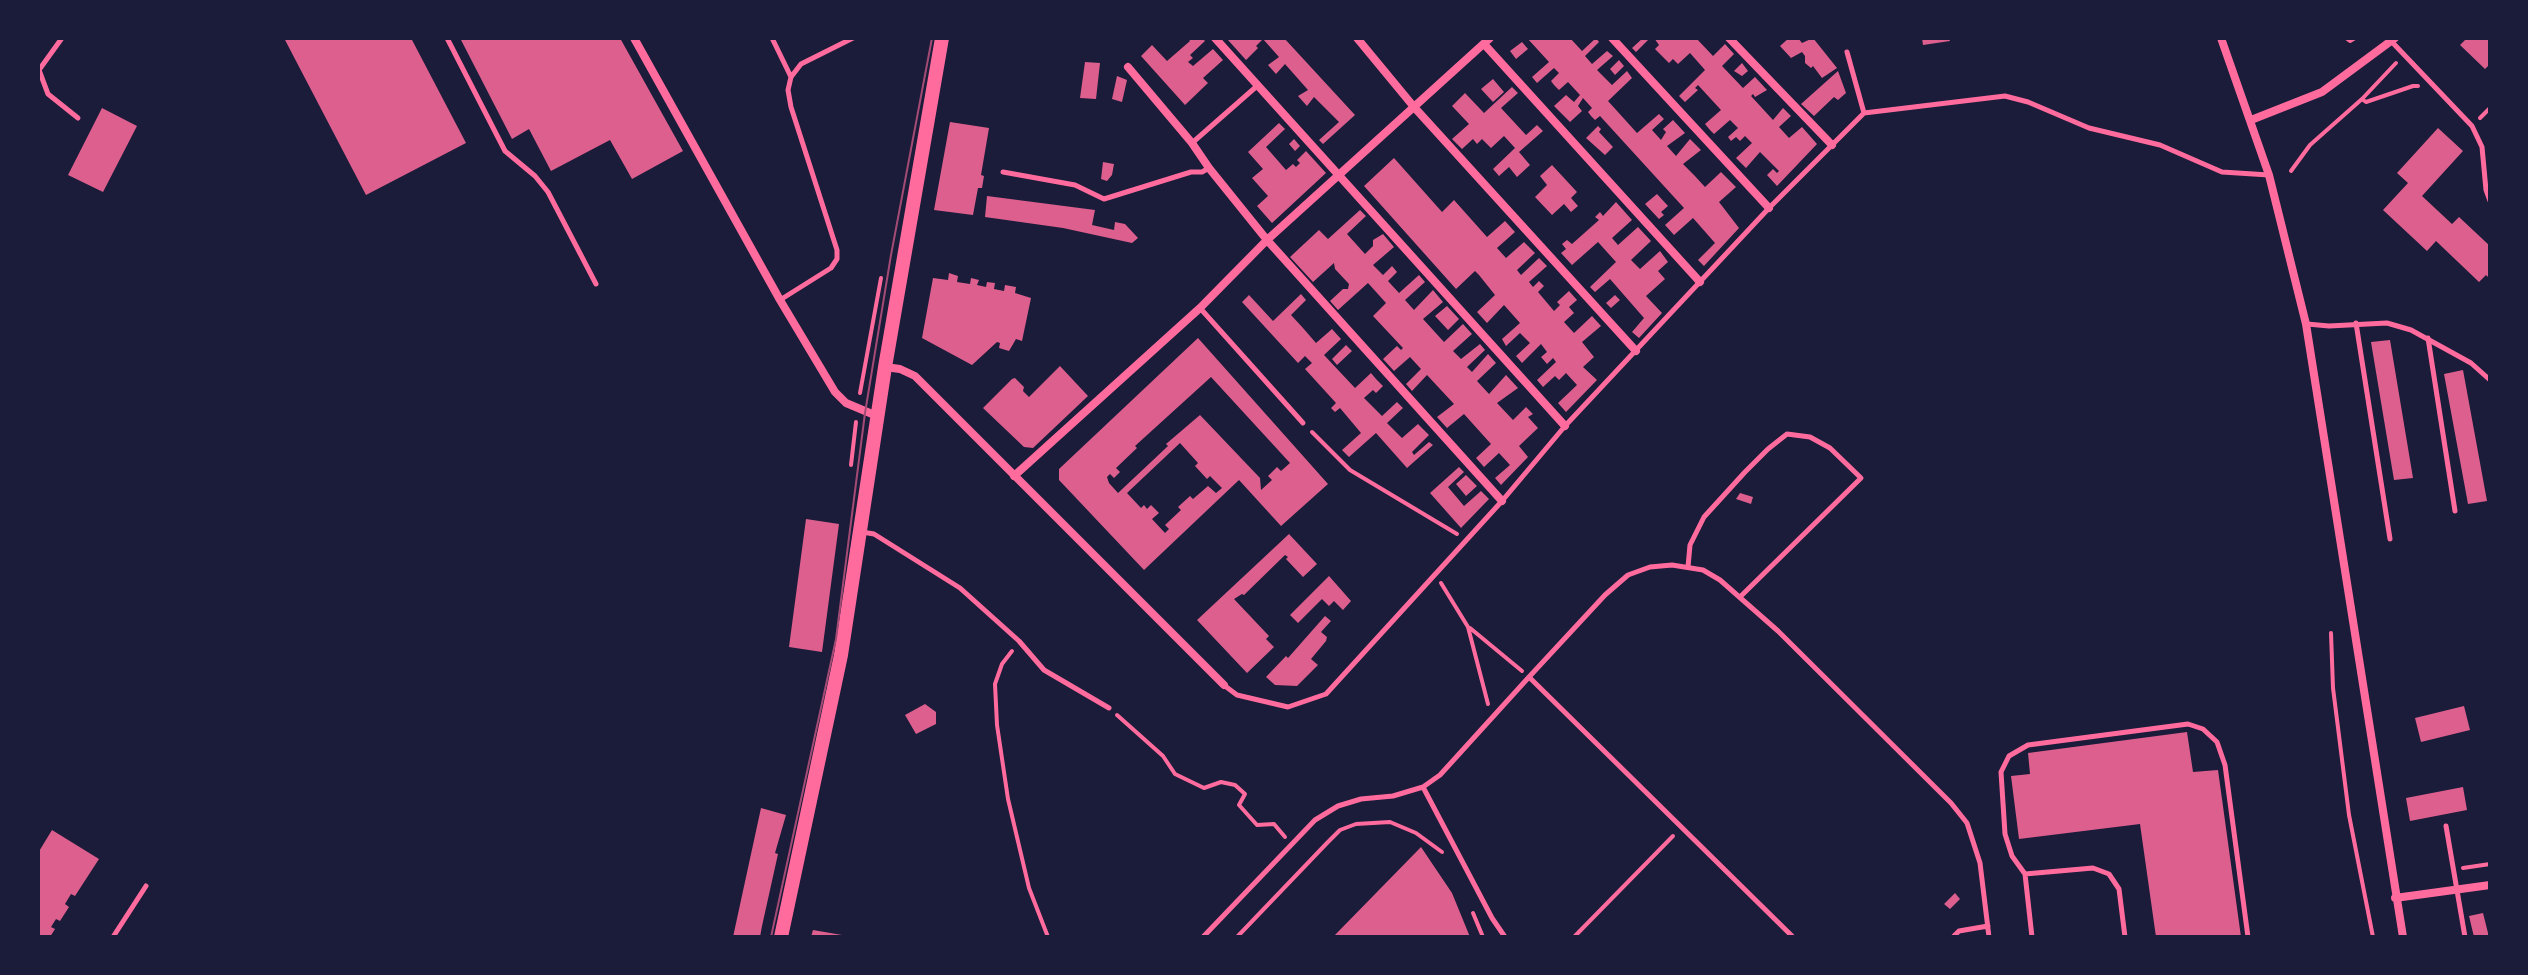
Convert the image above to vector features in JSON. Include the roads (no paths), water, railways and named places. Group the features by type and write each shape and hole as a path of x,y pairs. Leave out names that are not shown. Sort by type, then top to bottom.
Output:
{"street":[{"path":"634,38 780,300 835,392 857,410 877,416"},
{"path":"781,937 839,670 877,416 942,38"},
{"path":"1215,38 1341,174 1565,426"},
{"path":"1357,38 1414,107 1636,351"},
{"path":"1612,38 1769,208"},
{"path":"1729,38 1832,145"},
{"path":"2221,38 2269,175 2306,324 2403,937"},
{"path":"2251,120 2322,92 2393,40"},
{"path":"1014,476 1200,308 1267,240 1487,41 1700,282"},
{"path":"1128,67 1267,240 1502,501"},
{"path":"885,367 915,376 1224,685"},
{"path":"2395,898 2490,885"}],"lane":[{"path":"62,38 39,70 48,94 78,118"},
{"path":"447,38 505,151 535,176 548,192 596,284"},
{"path":"772,38 791,77"},
{"path":"780,300 831,268 837,259 837,250 791,107 788,90 791,77 801,64 853,38"},
{"path":"2393,40 2472,126 2482,147 2490,201"},
{"path":"1847,52 1864,113"},
{"path":"1192,143 1257,86"},
{"path":"1224,685 1237,695 1288,707 1326,694 1502,501 1565,426 1769,208 1864,113 2005,96 2028,102 2089,128 2160,145 2222,172 2269,175"},
{"path":"1003,172 1075,185 1104,199 1209,168"},
{"path":"1200,308 1303,423"},
{"path":"2356,323 2390,539"},
{"path":"2306,324 2387,323 2428,337 2471,363 2490,380"},
{"path":"2428,337 2455,511"},
{"path":"1688,567 1690,545 1704,517 1768,449 1787,434 1810,437 1830,448 1861,478 1741,596"},
{"path":"860,532 874,534 960,588 1019,641 1044,670 1109,708"},
{"path":"1203,937 1315,820 1338,806 1423,787 1440,775 1605,595 1628,575 1650,567 1672,565 1703,570 1741,596 1951,803 1967,823 1980,863 1989,937"},
{"path":"1529,677 1793,937"},
{"path":"2032,937 2025,874 2012,856 2005,834 2001,772 2009,756 2028,745 2188,724 2203,729 2217,742 2225,765 2248,937"},
{"path":"1423,787 1505,937"},
{"path":"2446,826 2465,937"},
{"path":"2025,874 2093,868 2109,874 2119,889 2125,937"},
{"path":"113,937 146,886"},
{"path":"1953,937 1959,931 1988,926"}],"tram line":[{"path":"771,937 836,639 865,413 932,38"}]}
